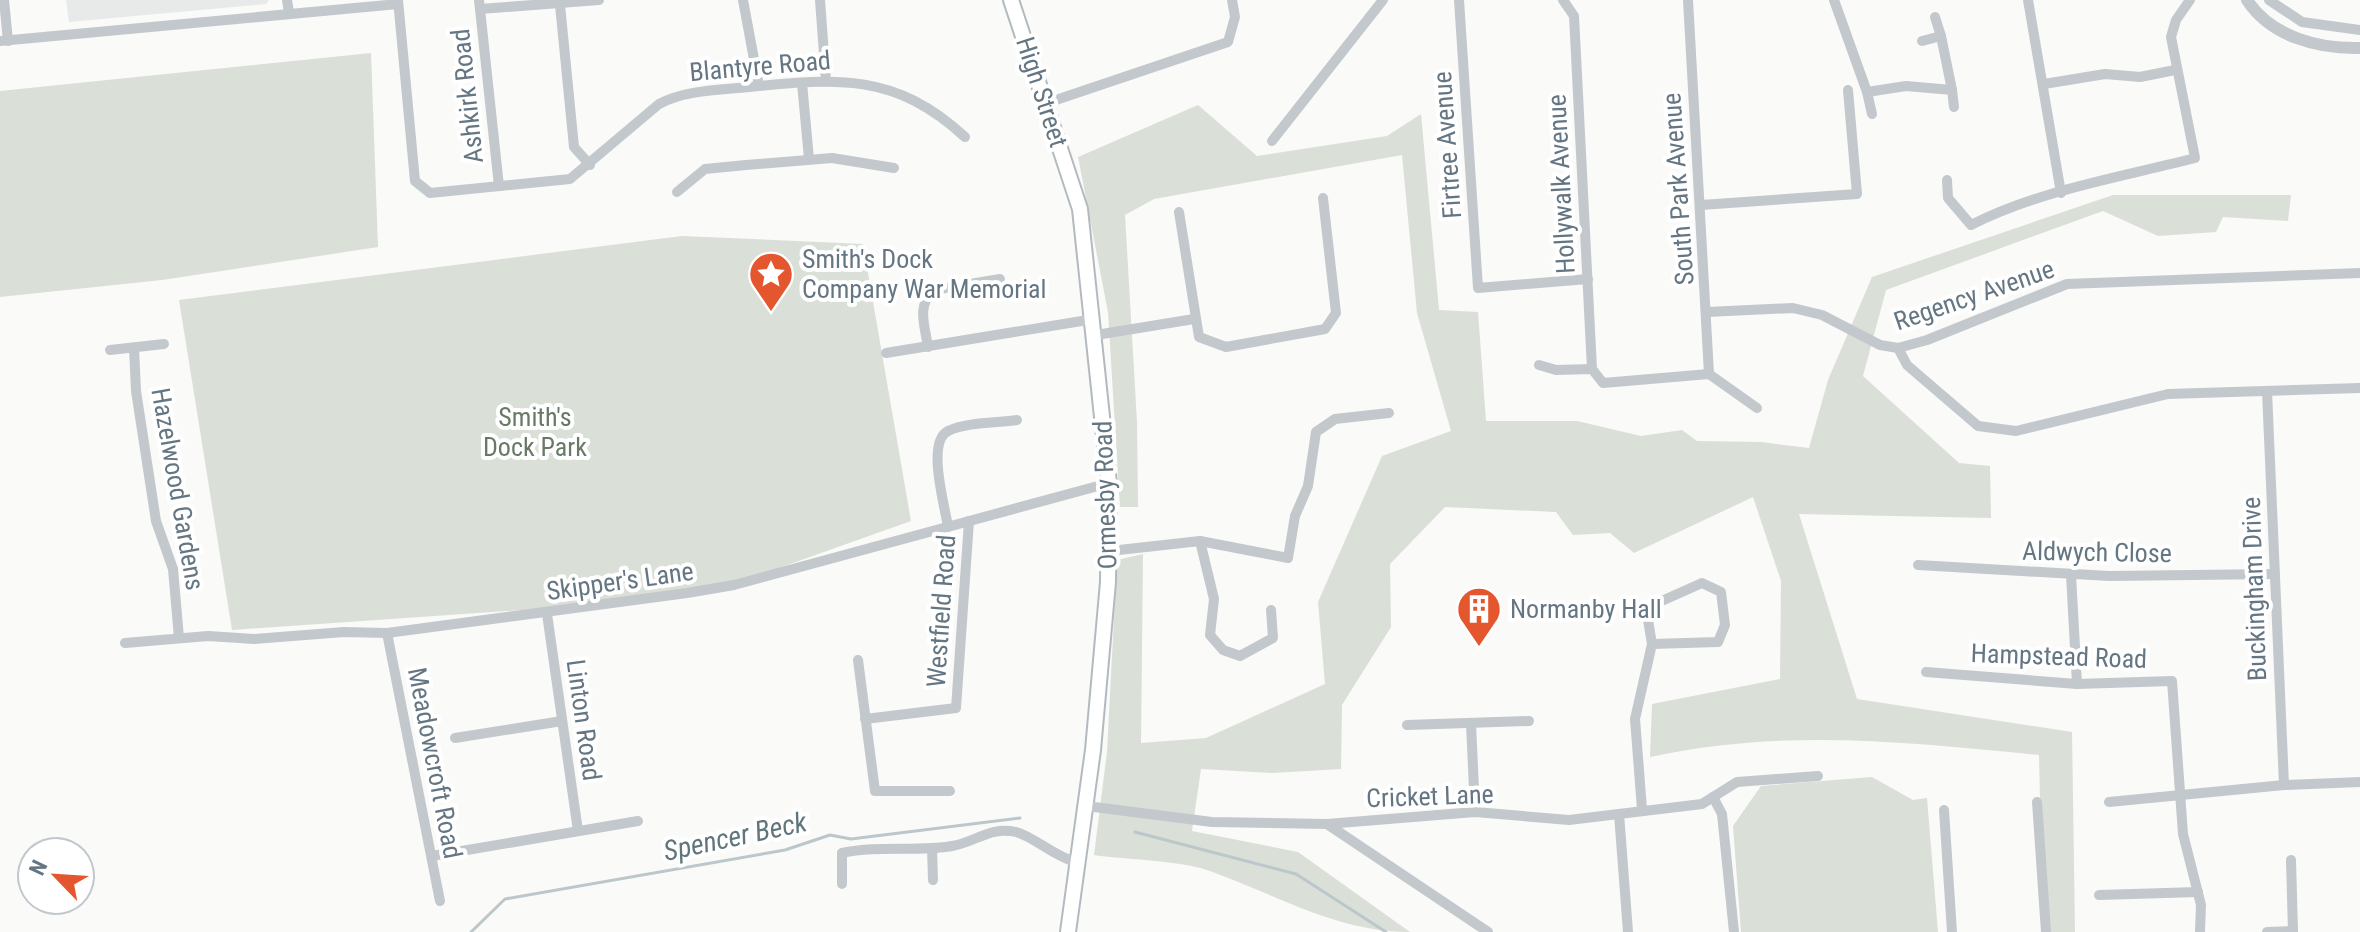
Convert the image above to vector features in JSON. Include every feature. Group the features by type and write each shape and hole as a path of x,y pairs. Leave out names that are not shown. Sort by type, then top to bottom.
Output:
{"main road":[{"name":"High Street","path":"1011,0 1074,185"},
{"name":"Ormesby Road","path":"1068,932 1086,806 1110,551 1109,483 1096,335 1085,237 1074,185"}],"street":[{"path":"4,0 4,41 398,2"},
{"path":"287,0 289,13"},
{"path":"480,5 560,5 599,0"},
{"path":"743,0 759,86"},
{"path":"820,0 826,81"},
{"path":"1044,104 1228,42 1235,17 1232,0"},
{"path":"1272,141 1383,0"},
{"name":"Firtree Avenue","path":"1459,0 1478,288 1588,279"},
{"name":"Hollywalk Avenue","path":"1563,0 1574,16 1592,369"},
{"name":"South Park Avenue","path":"1688,0 1709,374"},
{"path":"1834,0 1872,114"},
{"path":"2028,0 2061,193"},
{"path":"1947,180 1948,198 1971,225 1997,212 2195,158 2175,70 2171,37 2186,4 2171,0"},
{"path":"2247,0 2254,10 2294,38 2360,48"},
{"path":"2269,0 2302,22 2360,30"},
{"name":"Blantyre Road","path":"398,2 415,181 430,193 570,179 659,104 676,95 759,86 826,81 868,83 892,90 932,109 965,137"},
{"name":"Ashkirk Road","path":"480,5 499,186"},
{"path":"560,5 574,147 590,165"},
{"path":"1935,17 1954,107"},
{"path":"2319,44 2322,26"},
{"path":"1922,41 1941,36"},
{"path":"2044,84 2105,74 2140,77 2175,70"},
{"path":"802,83 809,159"},
{"path":"1867,92 1906,86 1952,90"},
{"path":"1701,205 1857,194 1848,90"},
{"path":"677,192 705,169 832,158 894,168"},
{"path":"1179,212 1199,337 1226,347 1325,329 1336,313 1323,198"},
{"name":"Regency Avenue","path":"1707,312 1793,308 1822,315 1880,345 1898,348 1927,340 2067,284 2360,273"},
{"path":"928,347 922,309 928,295 934,290 1000,279"},
{"path":"886,353 1094,319"},
{"path":"1096,335 1194,319"},
{"path":"110,350 164,344"},
{"name":"Hazelwood Gardens","path":"134,348 136,391 156,521 173,569 179,638"},
{"path":"1898,348 1907,365 1978,426 2016,431 2168,394 2360,388"},
{"path":"1539,365 1556,370 1592,369 1603,383 1709,374 1757,408"},
{"name":"Buckingham Drive","path":"2267,391 2284,785"},
{"path":"1110,551 1200,541 1288,558 1295,516 1308,486 1316,432 1335,419 1389,413"},
{"path":"948,527 936,453 940,439 953,429 1017,420"},
{"name":"Skipper's Lane","path":"125,643 179,638 254,639 344,632 387,633 547,614 734,585 1109,483"},
{"name":"Westfield Road","path":"865,719 956,708 969,521"},
{"path":"1200,541 1214,599 1210,635 1223,650 1240,656 1273,638 1271,610"},
{"name":"Aldwych Close","path":"1918,565 2071,575 2275,574"},
{"path":"2071,575 2077,684"},
{"path":"1642,809 1635,719 1652,644 1646,608 1702,583 1721,592 1725,625 1718,642 1652,644"},
{"name":"Linton Road","path":"547,614 578,831"},
{"name":"Meadowcroft Road","path":"387,633 440,901"},
{"path":"858,660 875,791 950,791"},
{"name":"Hampstead Road","path":"1926,672 2077,684 2172,681 2180,796"},
{"path":"455,738 562,721"},
{"path":"1407,725 1529,721"},
{"path":"1471,723 1475,812"},
{"name":"Cricket Lane","path":"1086,806 1212,822 1327,824 1475,812 1569,820 1702,804 1737,782 1818,776"},
{"path":"2109,802 2284,785 2360,782"},
{"path":"2180,796 2183,834 2198,892 2200,932"},
{"path":"1713,797 1722,814 1734,932"},
{"path":"2037,802 2046,932"},
{"path":"1944,810 1952,932"},
{"path":"1619,814 1628,932"},
{"path":"432,856 638,821"},
{"path":"1327,824 1488,932"},
{"path":"842,884 842,853 888,846 955,846 997,830 1019,833 1055,857 1076,862"},
{"path":"932,848 933,880"},
{"path":"2267,932 2293,931 2291,860"},
{"path":"2099,895 2198,892"}],"shaded area":[{"path":"66,0 269,0 266,4 69,22"}],"green space":[{"path":"371,53 378,247 162,280 0,297 0,91"},
{"path":"1198,105 1257,156 1387,136 1421,114 1439,310 1478,312 1486,421 1577,421 1641,436 1682,430 1697,441 1761,442 1809,448 1828,380 1872,277 2113,195 2291,195 2288,221 2223,217 2216,232 2158,236 2103,211 1886,290 1863,376 1959,463 1990,466 1991,518 1799,514 1857,699 2072,732 2075,932 2043,932 2039,755 1892,742 1796,740 1699,748 1650,757 1652,704 1780,679 1781,581 1753,497 1634,553 1610,533 1573,535 1556,512 1445,507 1390,564 1391,627 1342,705 1341,769 1272,773 1201,769 1192,831 1298,852 1410,932 1357,926 1332,919 1197,867 1094,855 1107,752 1117,560 1143,554 1141,743 1206,738 1325,684 1318,602 1382,456 1451,431 1417,313 1402,155 1154,199 1125,215 1137,422 1138,507 1120,507 1108,312 1078,157"},
{"name":"Smith's Dock Park","path":"682,236 863,244 911,521 742,581 537,609 232,630 179,300"},
{"path":"1872,777 1913,800 1927,798 1938,932 1741,932 1733,826 1761,786"}],"waterway":[{"name":"Spencer Beck","path":"471,932 505,899 785,850 830,835 851,839 1020,818"},
{"name":"Spencer Beck","path":"1135,832 1296,874 1386,932"}],"place":[{"name":"Smith's Dock Company War Memorial","path":"771,313"},
{"name":"Normanby Hall","path":"1479,648"}]}
